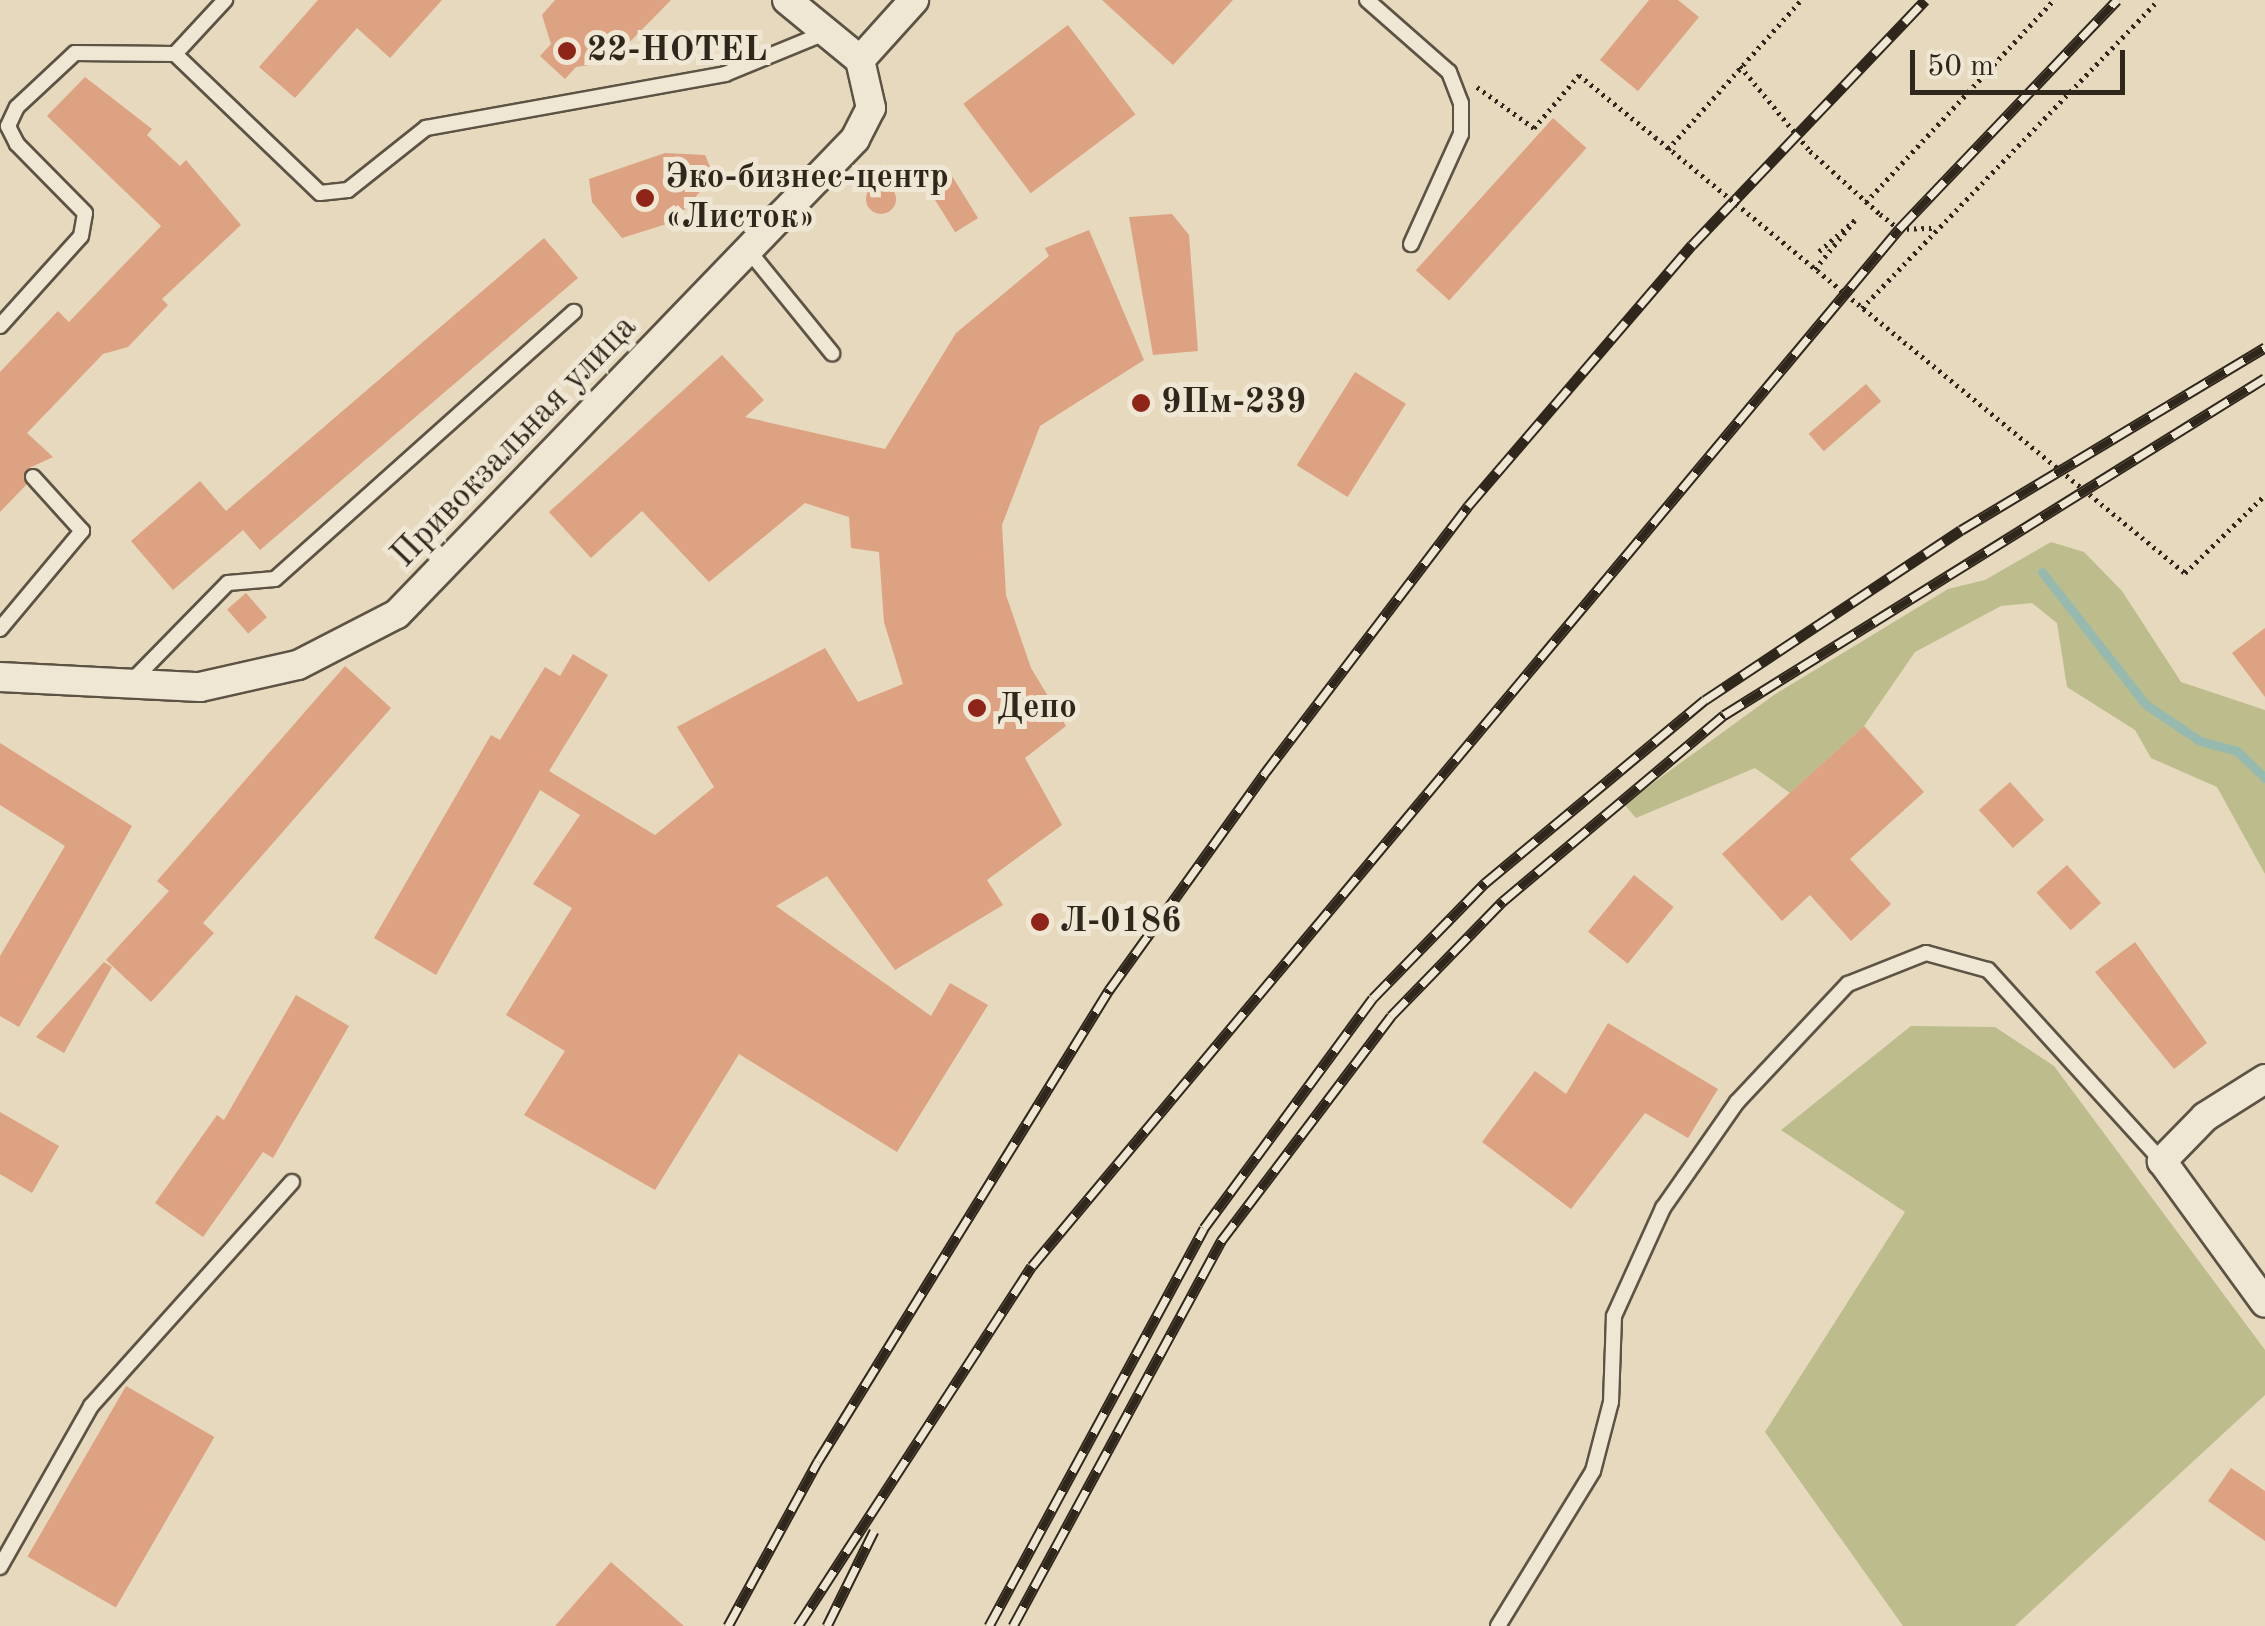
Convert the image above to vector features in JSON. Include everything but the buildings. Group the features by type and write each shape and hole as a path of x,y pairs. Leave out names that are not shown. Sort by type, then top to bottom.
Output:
{"street":[{"path":"787,0 860,60 914,0"},
{"name":"Привокзальная улица","path":"0,678 200,687 280,670 397,614 855,139 871,108 860,60"},
{"path":"2265,1079 2205,1117 2162,1162 2265,1303"}],"lane":[{"path":"175,54 225,0"},
{"path":"1367,0 1449,72 1461,102 1462,134 1411,244"},
{"path":"0,326 81,236 85,213 17,144 8,126 16,107 75,53 175,54 320,193 348,190 426,128 726,74 826,32"},
{"path":"749,251 832,353"},
{"path":"129,684 228,583 276,579 574,312"},
{"path":"0,629 82,530 33,477"},
{"path":"1498,1626 1593,1471 1611,1402 1614,1316 1663,1208 1737,1102 1848,984 1926,953 1988,970 2162,1162"},
{"path":"0,1567 91,1406 292,1182"}],"path":[{"path":"1668,149 1801,0"},
{"path":"1866,202 2054,0"},
{"path":"1862,308 2158,0"},
{"path":"1740,66 1866,202 1899,228 1936,228"},
{"path":"1485,92 1534,128 1579,75 2185,573 2265,495"},
{"path":"1815,269 1855,220 1817,253"}],"shaded area":[{"path":"2051,542 2084,552 2122,591 2181,682 2265,710 2265,874 2217,787 2151,758 2135,730 2067,687 2057,623 2032,603 2001,606 1915,652 1864,726 1790,793 1755,768 1636,818 1624,804 1774,695 1948,589 1985,580"},
{"path":"1911,1026 1995,1027 2054,1066 2265,1350 2265,1395 2015,1626 1903,1626 1765,1432 1905,1212 1781,1130"}],"waterway":[{"path":"2042,572 2145,704 2200,741 2237,751 2265,778"}],"railway":[{"path":"728,1626 818,1461 1109,990 1264,774 1468,506 1692,245 1925,0"},
{"path":"798,1626 1032,1266 1899,229 2117,0"},
{"path":"989,1626 1204,1228 1373,998 1485,883 1705,700 1961,530 2265,347"},
{"path":"1013,1626 1221,1241 1391,1016 1503,901 1724,715 2265,378"},
{"path":"827,1626 874,1531"}],"place":[{"name":"22-HOTEL","path":"567,51"},
{"name":"Эко-бизнес-центр «Листок»","path":"645,198"},
{"name":"9Пм-239","path":"1141,403"},
{"name":"Депо","path":"977,708"},
{"name":"Л-0186","path":"1040,922"}]}
